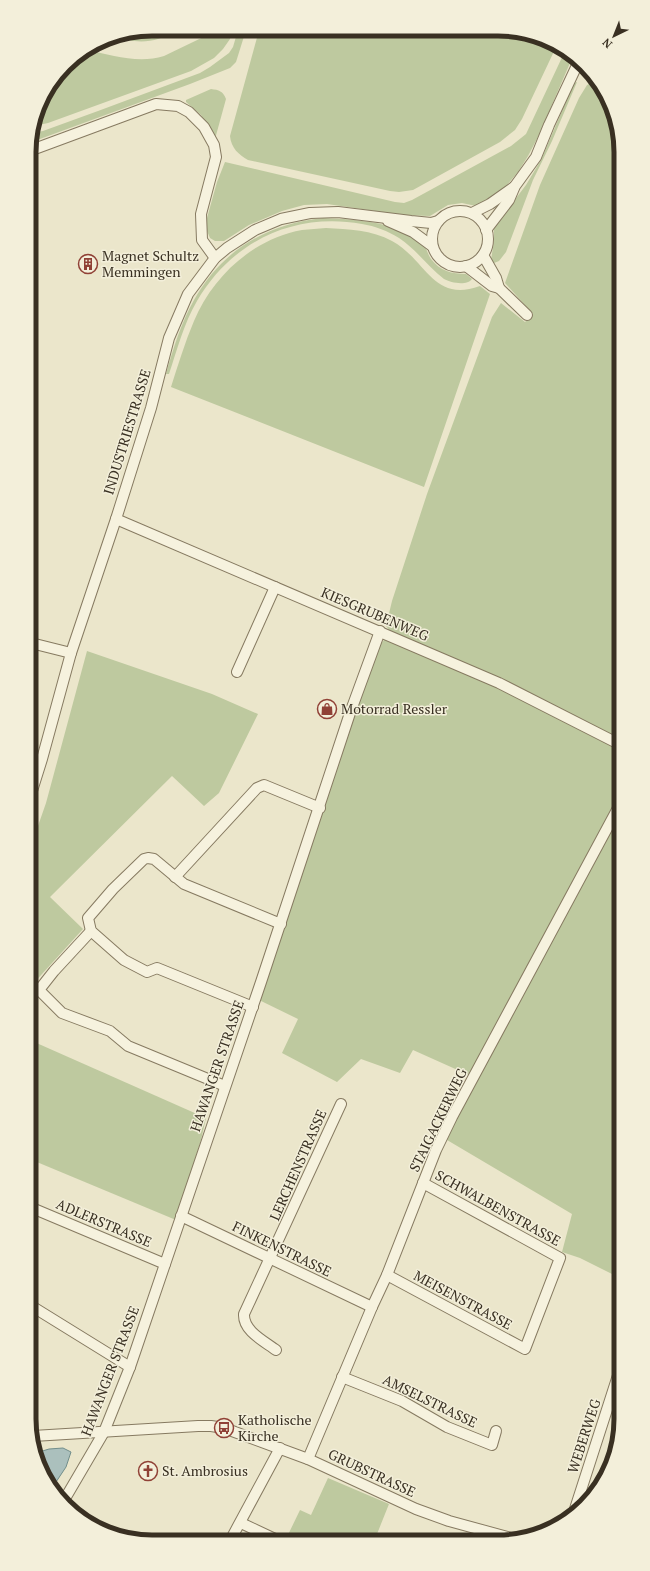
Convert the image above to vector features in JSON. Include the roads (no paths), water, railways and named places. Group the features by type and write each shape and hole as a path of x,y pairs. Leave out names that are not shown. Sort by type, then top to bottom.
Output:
{"street":[{"name":"INDUSTRIESTRASSE","path":"486,230 509,200 515,186 536,157 549,125 577,67"},
{"path":"36,148 156,104 178,106 189,112 204,127 214,145 216,157 201,214 202,240 215,258"},
{"name":"INDUSTRIESTRASSE","path":"36,778 71,653 116,519 175,323 188,294 215,258 227,248 255,230 281,219 296,215 338,212 382,218 431,222 438,221 446,214 456,211 472,213 490,204 515,186"},
{"path":"466,266 476,262 483,255 488,243 486,230 481,220 472,213"},
{"name":"INDUSTRIESTRASSE","path":"382,218 413,232 432,246 439,258 445,263 452,266 466,266"},
{"path":"432,246 433,230 438,221"},
{"path":"483,255 496,278 499,288"},
{"path":"466,266 492,286 499,288 527,315"},
{"name":"KIESGRUBENWEG","path":"116,519 380,631 499,684 614,742"},
{"path":"237,672 275,587"},
{"name":"HAWANGER STRASSE","path":"66,1497 104,1432 130,1367 281,924 350,713 380,631"},
{"path":"36,644 71,653"},
{"path":"174,877 257,788 264,785 320,808"},
{"name":"STAIGACKERWEG","path":"308,1459 387,1275 423,1182 452,1117 614,815"},
{"path":"253,1007 157,968 147,972 124,960 91,931 88,918 113,889 144,859 148,858 154,859 184,884 281,924"},
{"path":"91,931 54,971 39,990 62,1014 110,1031 128,1046 226,1086"},
{"name":"LERCHENSTRASSE","path":"276,1350 249,1329 244,1320 244,1314 271,1259 341,1104"},
{"name":"SCHWALBENSTRASSE","path":"423,1182 560,1258 525,1349"},
{"name":"ADLERSTRASSE","path":"36,1210 165,1264"},
{"name":"FINKENSTRASSE","path":"181,1216 372,1307"},
{"name":"MEISENSTRASSE","path":"387,1275 525,1349"},
{"path":"36,1309 130,1367"},
{"name":"AMSELSTRASSE","path":"342,1377 402,1401 447,1427 492,1445 496,1431"},
{"name":"WEBERWEG","path":"576,1505 614,1388"},
{"name":"GRUBSTRASSE","path":"37,1436 211,1426 238,1432 308,1459 416,1509 448,1521 499,1535"},
{"path":"234,1535 280,1448"},
{"path":"241,1523 266,1535"}],"place":[{"name":"Magnet Schultz Memmingen","path":"88,264"},
{"name":"Motorrad Ressler","path":"327,709"},
{"name":"Katholische Kirche","path":"224,1428"},
{"name":"St. Ambrosius","path":"148,1471"}]}
